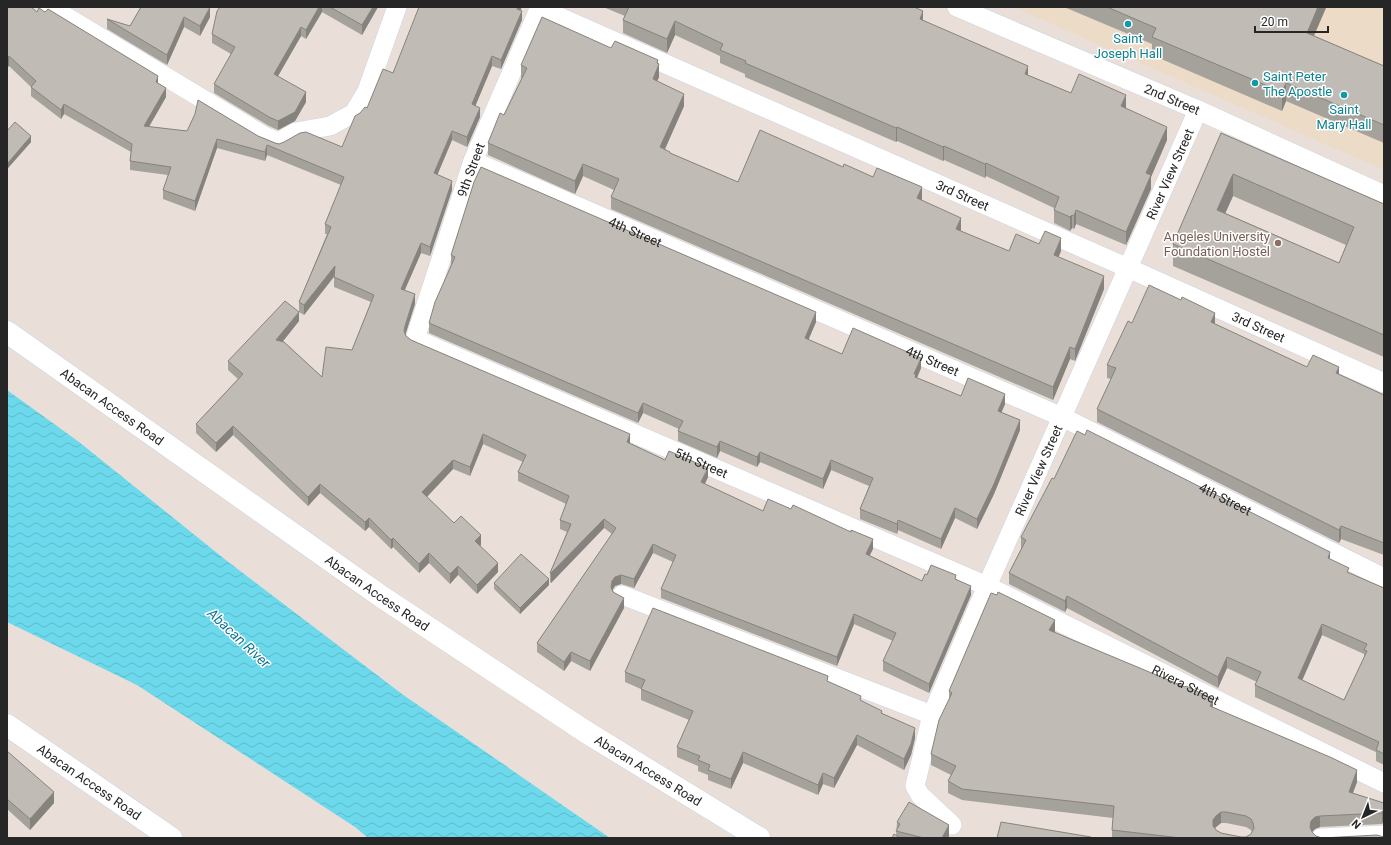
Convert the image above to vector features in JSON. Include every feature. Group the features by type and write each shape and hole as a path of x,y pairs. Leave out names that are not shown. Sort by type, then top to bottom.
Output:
{"street":[{"path":"50,7 264,136 279,142 296,132 330,126 354,113 367,91 397,7"},
{"name":"9th Street","path":"415,339 473,161 540,7"},
{"name":"3rd Street","path":"540,7 1384,383"},
{"name":"2nd Street","path":"958,7 1198,110 1384,195"},
{"name":"River View Street","path":"952,825 920,796 915,786 932,715 987,586 1198,110"},
{"name":"4th Street","path":"473,161 1062,417 1384,578"},
{"name":"Abacan Access Road","path":"7,332 382,597 586,732 759,838"},
{"name":"5th Street","path":"415,339 987,586"},
{"name":"Rivera Street","path":"987,586 1379,779 1384,783"},
{"path":"622,595 932,715"},
{"name":"Abacan Access Road","path":"7,725 172,838"},
{"path":"1321,838 1384,835"}],"shaded area":[{"path":"1013,7 1384,7 1384,170"}],"water":[{"name":"Abacan River","path":"7,390 79,442 227,561 402,694 610,838 368,838 355,827 137,685 7,622"}],"building":[{"path":"7,7 31,7 37,12 39,8 45,12 48,9 158,76 156,82 166,88 144,126 187,131 195,114 198,100 258,136 275,143 279,144 300,133 306,132 342,147 355,116 365,107 367,108 383,69 393,73 419,7 518,7 517,9 522,11 501,60 492,56 472,104 480,108 467,137 452,131 434,173 452,181 430,247 421,243 401,289 415,294 405,326 404,331 406,336 411,340 630,434 627,442 665,460 669,451 708,468 701,482 763,511 768,499 791,509 793,505 851,532 851,530 873,539 866,554 922,581 925,574 927,575 931,565 956,575 955,579 971,586 929,684 883,661 896,633 854,614 837,657 661,589 676,555 653,544 634,579 621,575 615,577 612,581 611,587 613,592 624,598 590,661 571,652 564,662 537,643 616,528 604,519 550,573 571,524 560,520 569,496 518,472 526,455 483,434 470,467 453,460 422,492 454,523 461,516 481,535 475,541 498,563 477,585 458,566 450,574 429,553 419,564 393,538 391,540 369,518 365,522 320,484 308,497 233,426 216,443 196,424 243,374 228,361 285,301 299,312 276,340 284,342 322,377 326,347 352,350 374,295 334,277 335,266 304,305 299,302 331,227 325,224 344,177 267,145 265,152 217,139 195,201 163,190 171,167 130,161 132,144 64,104 61,110 31,87 36,81 9,56 7,59"},
{"path":"141,7 210,7 200,26 184,17 167,55 107,19 130,26"},
{"path":"220,7 319,7 306,30 301,27 274,74 306,92 295,112 278,121 214,84 235,47 212,34 217,11"},
{"path":"330,7 373,7 362,25"},
{"path":"629,7 914,7 923,11 920,19 1028,66 1025,74 1071,93 1079,74 1126,95 1121,106 1167,127 1146,173 1151,175 1126,232 1076,210 1074,216 1072,215 1070,217 1054,210 1059,197 986,163 985,164 897,127 896,128 745,63 746,61 720,50 723,44 675,21 667,39 623,20"},
{"name":"Saint Peter The Apostle","path":"1107,7 1318,7 1307,33 1384,66 1384,125 1286,83 1282,92 1152,37 1156,28"},
{"path":"542,17 611,48 615,41 658,60 657,63 659,64 653,79 684,94 660,147 670,153 738,182 760,130 843,167 844,164 873,177 877,168 922,187 917,198 961,218 956,229 1009,251 1016,234 1039,244 1045,231 1061,238 1054,255 1104,276 1075,349 1070,347 1053,387 611,197 619,179 583,164 575,181 488,143 500,113 504,115 527,68 521,65"},
{"path":"15,122 31,136 8,163 7,131"},
{"path":"1221,133 1384,204 1384,335 1173,244","holes":["1233,174 1354,227 1339,263 1217,210"]},
{"path":"481,167 816,312 805,338 842,354 853,328 921,358 914,374 916,374 915,377 961,396 968,378 1005,394 998,411 1020,420 994,484 977,519 955,508 941,539 898,520 897,524 860,509 873,478 831,460 823,479 760,452 757,457 720,441 717,447 678,431 683,421 643,403 638,413 429,323 435,302 455,257 451,255 474,182"},
{"path":"1149,285 1181,300 1182,297 1215,313 1211,322 1307,367 1313,355 1339,367 1336,373 1384,395 1384,543 1341,526 1339,530 1097,409 1116,368 1107,365 1128,321 1132,323"},
{"path":"1087,430 1330,552 1328,558 1349,568 1347,572 1384,588 1384,754 1376,750 1379,742 1255,685 1261,672 1227,657 1218,677 1067,596 1065,601 1009,573 1026,540 1021,537 1052,478 1054,479 1077,431 1085,435","holes":["1322,624 1367,644 1364,650 1367,651 1344,700 1298,678"]},
{"path":"521,554 549,579 520,608 494,583"},
{"path":"998,592 1055,620 1049,630 1185,687 1186,686 1213,699 1210,706 1357,770 1349,792 1384,803 1382,813 1315,817 1311,821 1310,827 1316,836 1322,838 1181,838 1112,830 1114,806 962,789 948,781 956,766 931,754 939,720 952,693 949,691 991,593 997,595","holes":["1221,812 1246,816 1251,819 1254,828 1251,834 1246,837 1241,837 1221,833 1216,830 1213,826 1213,820"]},
{"path":"653,608 828,676 827,681 861,696 860,700 882,711 881,713 915,728 911,744 904,759 857,735 834,778 823,773 818,785 743,752 731,779 708,770 710,765 698,760 700,756 677,747 693,711 641,689 645,680 625,672"},
{"path":"7,751 54,792 30,819 7,799"},
{"path":"909,802 949,825 942,838 924,838 896,831 900,824 897,822"},
{"path":"1001,822 1091,837 997,838"},
{"path":"894,834 900,838 892,838"},
{"path":"1377,835 1384,838 1322,838"}],"place":[{"name":"Saint Joseph Hall","path":"1128,24"},
{"name":"Saint Peter The Apostle","path":"1255,83"},
{"name":"Saint Mary Hall","path":"1344,95"},
{"name":"Angeles University Foundation Hostel","path":"1278,243"}]}
